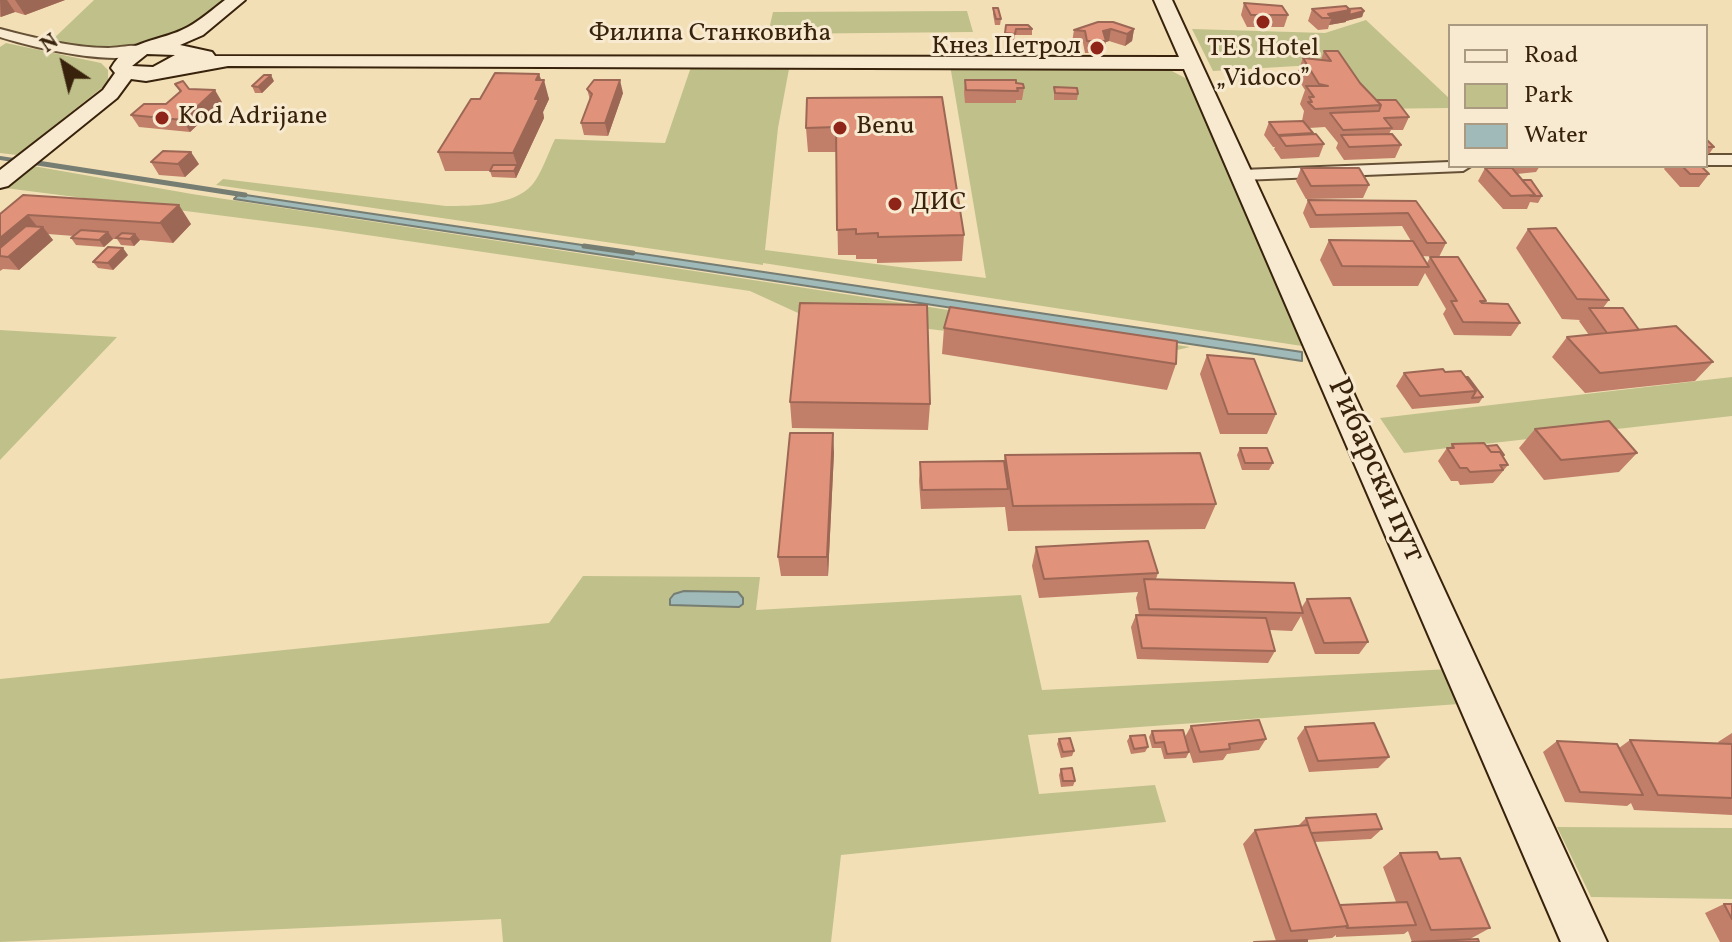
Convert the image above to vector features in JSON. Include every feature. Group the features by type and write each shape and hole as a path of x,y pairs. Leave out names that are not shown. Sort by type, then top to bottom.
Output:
{"main road":[{"path":"110,94 128,58 196,31 236,0"},
{"name":"Рибарски пут","path":"1163,0 1584,942"},
{"path":"17,168 110,94 184,60 185,51 196,31"},
{"name":"Филипа Станковића","path":"148,49 171,47 228,60"},
{"name":"Филипа Станковића","path":"162,70 228,60 1193,63"},
{"path":"124,69 162,70"}],"street":[{"path":"0,33 51,47 100,53 148,49"},
{"path":"100,53 124,69"},
{"path":"1708,160 1732,160"},
{"path":"1242,175 1448,167"}],"green space":[{"path":"94,0 228,0 189,30 151,45 118,48 49,43"},
{"path":"967,11 973,32 768,34 773,12"},
{"path":"1366,20 1448,97 1448,108 1369,109 1331,64 1213,71 1192,29 1325,33"},
{"path":"6,43 101,63 108,70 108,83 17,155 0,153 0,47"},
{"path":"950,65 1168,69 1189,80 1302,346 763,263 216,185 223,179 446,206 503,201 532,185 555,139 665,143 691,67 786,67 789,69 778,128 765,250 986,278"},
{"path":"33,166 192,194 1190,347 1151,356 798,313 750,291 319,228 5,188"},
{"path":"0,330 117,337 0,460"},
{"path":"1732,377 1732,416 1404,453 1380,418"},
{"path":"583,576 760,577 756,610 1021,595 1042,690 1450,669 1459,704 1028,735 1039,794 1155,785 1166,822 841,855 831,942 503,942 501,919 0,942 0,679 549,623"},
{"path":"1557,827 1732,828 1732,899 1591,897"}],"water":[{"path":"239,194 1302,352 1302,361 234,199"},
{"path":"684,591 738,592 743,604 739,607 670,605 674,594"}],"building":[{"path":"1244,3 1282,6 1288,15 1251,15"},
{"path":"1346,6 1350,10 1328,14 1332,18 1322,18 1312,9"},
{"path":"993,8 998,8 1001,19 996,19"},
{"path":"1361,8 1364,11 1349,15 1348,9"},
{"path":"1098,22 1113,22 1134,29 1127,34 1111,29 1103,31 1106,41 1087,41 1085,31 1074,30"},
{"path":"1006,25 1028,25 1032,29 1016,29 1015,34 1005,33"},
{"path":"1324,51 1338,51 1360,83 1381,105 1315,109 1308,102 1312,102 1309,97 1314,97 1306,86 1328,86 1319,84 1303,58 1331,61"},
{"path":"495,73 539,74 536,80 544,80 535,99 539,99 513,153 438,152 471,99 480,99"},
{"path":"264,75 271,75 258,87 252,86"},
{"path":"594,80 620,80 605,123 581,123 592,94 587,89"},
{"path":"965,80 1016,80 1024,88 1017,88 1018,91 966,90"},
{"path":"183,81 189,89 215,90 183,120 131,115 144,104 166,104 181,91 175,84"},
{"path":"1054,87 1077,88 1078,94 1055,93"},
{"name":"ДИС","path":"942,97 964,235 878,237 878,233 856,234 856,229 837,230 836,127 806,128 807,98"},
{"path":"1376,100 1396,100 1409,117 1384,118 1392,128 1343,130 1330,113 1379,111 1381,105"},
{"path":"1303,121 1313,133 1278,135 1269,122"},
{"path":"1316,134 1324,144 1286,146 1279,136"},
{"path":"1392,134 1401,145 1349,147 1341,135"},
{"path":"163,151 191,152 178,164 151,162"},
{"path":"493,165 517,165 514,171 490,171"},
{"path":"1301,168 1359,168 1369,185 1311,186"},
{"path":"1485,168 1512,168 1535,195 1511,196"},
{"path":"1684,168 1703,168 1709,174 1690,174"},
{"path":"1522,180 1531,180 1542,196 1530,196 1535,195"},
{"path":"23,195 179,205 160,223 28,215 0,238 0,214"},
{"path":"1308,200 1416,201 1446,243 1427,243 1408,213 1316,215"},
{"path":"26,226 43,227 8,257 0,256 0,248"},
{"path":"1556,228 1609,300 1577,299 1528,229"},
{"path":"81,230 108,232 99,240 71,238"},
{"path":"122,233 135,234 130,239 116,238"},
{"path":"1329,240 1413,241 1429,267 1342,266"},
{"path":"108,247 123,248 108,263 93,262"},
{"path":"1430,257 1458,257 1486,301 1480,301 1508,304 1520,323 1463,322 1451,301 1457,301"},
{"path":"800,303 927,305 930,404 790,402"},
{"path":"950,307 1177,341 1176,364 944,328"},
{"path":"1589,308 1623,308 1639,330 1607,333"},
{"path":"1676,326 1713,362 1600,373 1567,337"},
{"path":"1207,355 1254,359 1276,414 1228,414"},
{"path":"1443,369 1445,372 1461,371 1476,391 1420,396 1404,373"},
{"path":"1466,377 1483,397 1472,398 1476,391"},
{"path":"1609,421 1637,453 1561,460 1535,429"},
{"path":"790,433 833,433 827,557 778,557"},
{"path":"1484,443 1491,452 1500,452 1508,465 1500,465 1503,470 1470,472 1467,468 1460,468 1447,448 1454,448 1452,444"},
{"path":"1497,445 1504,455 1491,452 1487,446"},
{"path":"1240,448 1267,448 1273,463 1245,463"},
{"path":"1200,453 1216,504 1013,506 1005,455"},
{"path":"1004,461 1008,489 922,490 920,462"},
{"path":"1148,541 1158,573 1044,579 1036,547"},
{"path":"1144,579 1294,583 1303,613 1149,609"},
{"path":"1350,598 1368,642 1324,643 1307,599"},
{"path":"1136,615 1266,618 1275,651 1142,648"},
{"path":"1259,720 1266,739 1229,744 1230,749 1200,752 1191,726"},
{"path":"1374,723 1389,757 1318,761 1305,727"},
{"path":"1183,730 1189,752 1167,754 1164,742 1155,743 1152,731"},
{"path":"1145,735 1148,747 1134,749 1130,736"},
{"path":"1070,738 1074,751 1063,752 1059,739"},
{"path":"1630,740 1732,744 1732,798 1658,795"},
{"path":"1557,741 1617,744 1643,795 1580,792"},
{"path":"1072,768 1075,781 1063,781 1061,769"},
{"path":"1376,814 1382,829 1311,833 1306,818"},
{"path":"1308,825 1348,926 1291,931 1255,830"},
{"path":"1437,852 1440,859 1460,858 1490,928 1431,930 1400,853"},
{"path":"1407,902 1416,925 1347,928 1340,905"},
{"path":"1724,904 1732,904 1732,919"},
{"path":"1478,939 1479,942 1412,942"},
{"path":"1307,940 1307,942 1254,942"}],"waterway":[{"path":"0,158 20,161 13,160"},
{"path":"31,162 245,195"},
{"path":"584,246 633,253"}],"place":[{"name":"TES Hotel „Vidoco”","path":"1263,22"},
{"name":"Кнез Петрол","path":"1097,48"},
{"name":"Kod Adrijane","path":"162,118"},
{"name":"Benu","path":"840,128"},
{"name":"ДИС","path":"895,204"}]}
